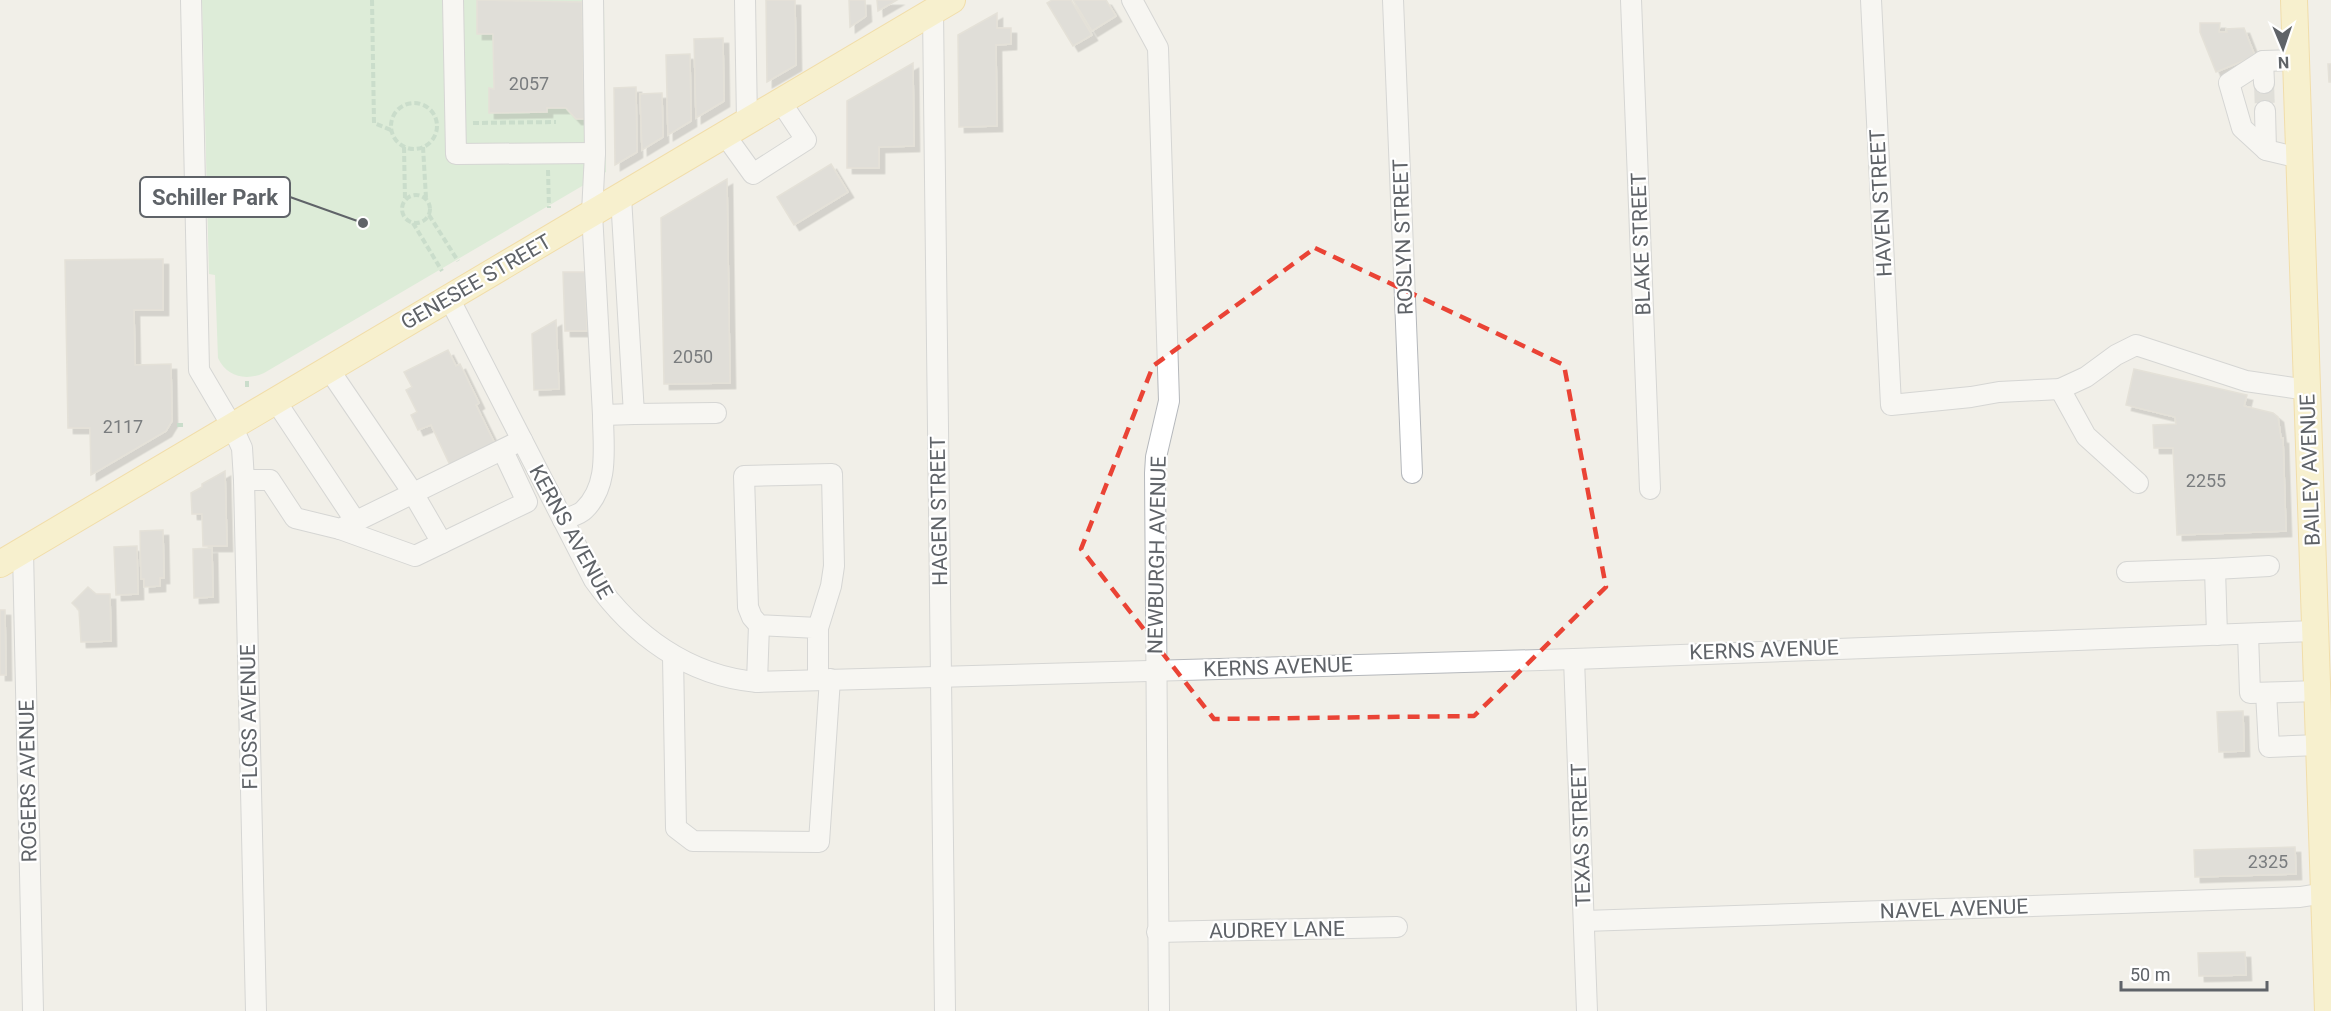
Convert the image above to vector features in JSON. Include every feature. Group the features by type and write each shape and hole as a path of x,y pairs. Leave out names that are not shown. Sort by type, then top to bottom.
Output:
{"main road":[{"name":"BAILEY AVENUE","path":"2294,0 2316,631 2322,681 2319,745 2328,893 2328,1011"},
{"name":"GENESEE STREET","path":"0,564 943,6"}],"street":[{"name":"FLOSS AVENUE","path":"191,0 199,369 242,448 256,1011"},
{"path":"453,0 456,154 595,153"},
{"path":"563,520 583,511 597,493 604,469 592,213 595,153 593,0"},
{"path":"745,0 747,122"},
{"name":"NEWBURGH AVENUE","path":"1132,0 1158,48 1169,401 1156,457 1155,473 1159,1011"},
{"name":"ROSLYN STREET","path":"1393,0 1412,473"},
{"name":"BLAKE STREET","path":"1631,0 1650,489"},
{"name":"HAVEN STREET","path":"1871,0 1891,405 1999,392 2060,389"},
{"name":"HAGEN STREET","path":"943,6 941,676 945,1011"},
{"path":"2296,60 2263,61 2229,83 2242,128 2266,150 2300,158"},
{"path":"2263,61 2264,83"},
{"path":"725,135 753,174 807,140 780,102"},
{"path":"2265,111 2266,150"},
{"path":"621,197 634,414"},
{"path":"595,270 625,254"},
{"name":"KERNS AVENUE","path":"449,298 594,580 611,604 631,626 673,656 741,681 1574,658 2316,631"},
{"path":"2138,483 2086,436 2060,389 2086,377 2116,355 2136,345 2246,381 2307,390"},
{"path":"328,368 413,493 442,543"},
{"path":"275,400 348,525"},
{"path":"603,415 716,413"},
{"path":"348,525 522,440"},
{"path":"502,451 527,502"},
{"path":"673,656 676,828 693,841 819,843 824,679 818,628 831,586 834,566 832,474 744,476 748,608 759,625 757,682"},
{"path":"244,480 270,480 295,518 348,525 415,556 548,490"},
{"name":"ROGERS AVENUE","path":"23,551 33,1011"},
{"path":"2127,572 2269,566"},
{"path":"2215,569 2217,635"},
{"path":"759,625 818,628"},
{"path":"2248,634 2250,693 2266,693 2322,681"},
{"name":"TEXAS STREET","path":"1574,658 1587,1011"},
{"path":"2266,693 2269,747 2319,745"},
{"name":"NAVEL AVENUE","path":"1584,921 2300,897 2328,893"},
{"name":"AUDREY LANE","path":"1157,932 1397,927"}],"path":[{"path":"372,0 374,123 391,130"},
{"path":"413,103 427,107 434,114 437,128 434,137 423,147 414,149 404,147 397,142 391,130 393,116 399,108 413,103"},
{"path":"465,123 556,122"},
{"path":"404,147 405,199 402,204 402,214 413,223 423,222 429,214 423,147"},
{"path":"548,162 549,208"},
{"path":"405,199 413,195 426,198"},
{"path":"429,214 458,261"},
{"path":"413,223 442,271"},
{"path":"247,381 247,387"},
{"path":"177,425 184,425"}],"highlighted area":[{"path":"1315,248 1564,365 1606,587 1474,716 1214,719 1081,549 1153,366"}],"green space":[{"path":"202,0 604,0 606,172 264,373 250,377 238,376 226,369 218,358 215,275 209,274"}],"building":[{"path":"477,0 582,2 584,119 576,119 566,108 547,108 547,112 489,113 489,88 494,89 493,34 477,34"},
{"path":"766,0 795,0 796,65 767,82"},
{"path":"849,0 865,0 866,16 850,27"},
{"path":"877,0 897,0 878,11"},
{"path":"1052,0 1071,0 1092,35 1073,46 1047,3"},
{"path":"1073,0 1106,0 1116,16 1092,31"},
{"path":"997,13 997,28 1011,28 1011,44 996,45 997,126 959,127 958,35"},
{"path":"2200,23 2220,23 2219,32 2227,32 2226,29 2244,28 2255,56 2216,72 2200,32"},
{"path":"723,38 724,101 696,118 694,39"},
{"path":"690,54 691,121 668,135 666,55"},
{"path":"913,63 914,146 879,147 879,168 847,168 847,101"},
{"path":"2328,64 2331,64 2331,82 2329,82"},
{"path":"636,87 637,152 615,165 614,88"},
{"path":"662,93 663,137 642,150 640,94"},
{"path":"831,164 848,192 794,225 777,197"},
{"path":"727,179 730,383 664,384 661,218"},
{"path":"163,259 163,310 134,310 135,365 171,364 172,421 166,431 91,475 90,428 68,428 65,260"},
{"path":"563,272 585,272 587,331 565,331"},
{"path":"556,320 559,389 534,390 532,334"},
{"path":"448,350 456,366 460,364 495,444 450,465 431,425 418,430 411,415 417,412 406,390 412,387 404,372"},
{"path":"2134,369 2247,395 2244,406 2273,413 2278,417 2281,438 2283,438 2286,531 2177,535 2173,448 2154,448 2153,425 2176,424 2175,417 2126,405"},
{"path":"225,471 227,546 203,546 202,514 192,514 191,493"},
{"path":"163,530 164,578 160,578 160,586 144,587 144,579 141,579 140,531"},
{"path":"137,546 138,594 116,595 114,547"},
{"path":"212,548 213,597 194,598 193,549"},
{"path":"88,587 96,594 110,594 111,641 81,642 79,610 72,603"},
{"path":"0,610 5,610 6,675 0,675"},
{"path":"2243,711 2244,751 2219,752 2217,712"},
{"path":"2295,847 2296,874 2195,877 2194,850"},
{"path":"2245,952 2246,975 2199,976 2198,953"}],"tunnel":[{"path":"2264,83 2265,111"}],"place":[{"name":"Schiller Park","path":"363,223"}]}
